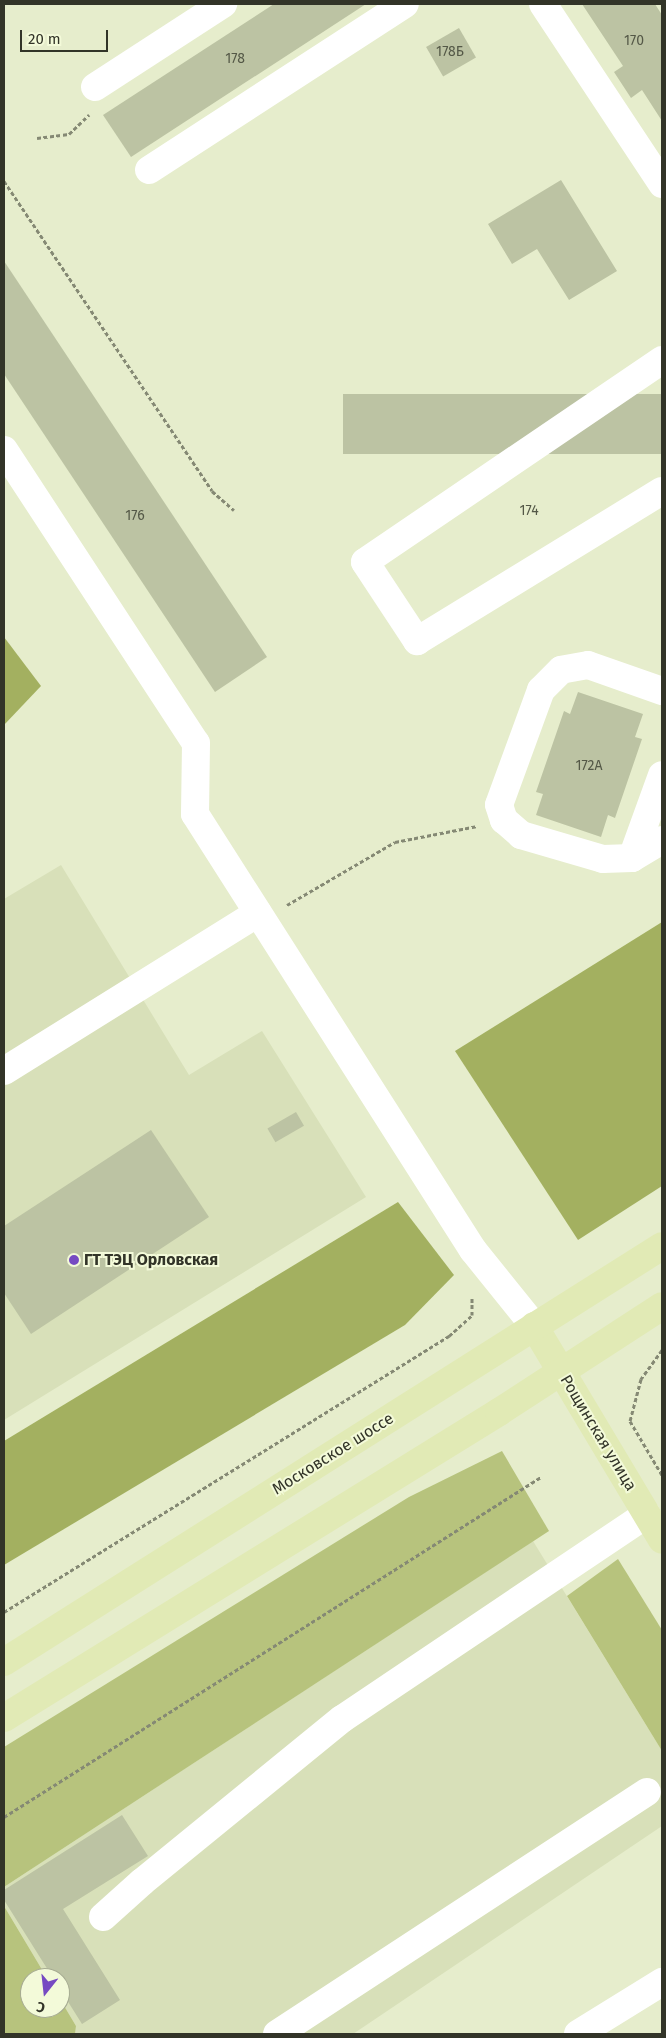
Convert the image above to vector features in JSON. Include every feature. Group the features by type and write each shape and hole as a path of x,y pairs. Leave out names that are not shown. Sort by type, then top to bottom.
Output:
{"main road":[{"name":"Московское шоссе","path":"4,1662 662,1246"},
{"path":"4,1718 562,1372 662,1306"},
{"name":"Рощинская улица","path":"534,1326 662,1540"}],"street":[{"path":"95,87 223,4"},
{"path":"149,170 405,4"},
{"path":"543,4 662,184"},
{"path":"662,360 366,562 417,642 662,491"},
{"path":"4,450 196,743 195,814 472,1250 534,1326"},
{"path":"662,691 588,664 561,670 541,690 499,805 504,820 521,835 603,860 632,858 662,840"},
{"path":"632,858 662,775"},
{"path":"4,1071 260,917"},
{"path":"103,1917 142,1882 342,1719 647,1514"},
{"path":"277,2034 646,1792"},
{"path":"578,2034 662,1982"}],"path":[{"path":"37,138 70,134 94,109 95,87"},
{"path":"4,181 212,491 234,510"},
{"path":"260,917 395,842 504,820"},
{"path":"4,1612 448,1336 472,1316 472,1250"},
{"path":"662,1350 641,1379 630,1421 662,1475"},
{"path":"4,1817 541,1477"}],"shaded area":[{"path":"61,865 189,1075 262,1031 366,1197 4,1420 4,899"},
{"path":"533,1541 662,1751 662,1826 353,2034 75,2034 76,2026 70,2016 70,1968 41,1968 4,1906 4,1887"}],"green space":[{"path":"4,637 41,686 4,725"},
{"path":"662,922 662,1186 578,1240 455,1051"},
{"path":"398,1202 454,1275 405,1325 4,1565 4,1441"},
{"path":"502,1451 549,1531 4,1887 4,1747 409,1497"},
{"path":"618,1559 662,1630 662,1751 567,1596"},
{"path":"4,1906 41,1968 20,1968 20,2018 70,2018 70,2016 76,2026 75,2034 4,2034"}],"building":[{"path":"274,4 366,4 131,157 103,115"},
{"path":"582,4 655,4 662,15 662,121 642,90 631,98 614,72 623,66"},
{"path":"459,28 476,57 443,76 426,47"},
{"path":"561,180 617,271 569,300 537,249 512,264 488,224"},
{"path":"4,261 267,657 215,692 4,374"},
{"path":"343,394 662,394 662,454 343,454"},
{"path":"578,692 643,714 635,737 642,739 615,818 608,815 601,837 536,815 543,794 536,792 564,711 570,714"},
{"path":"296,1112 304,1126 275,1142 267,1128"},
{"name":"ГТ ТЭЦ Орловская","path":"151,1130 209,1217 31,1334 4,1293 4,1226"},
{"path":"122,1815 148,1856 63,1909 120,2000 82,2024 70,2005 70,1968 47,1968 4,1900 4,1890"}],"place":[{"name":"ГТ ТЭЦ Орловская","path":"74,1260"}]}
